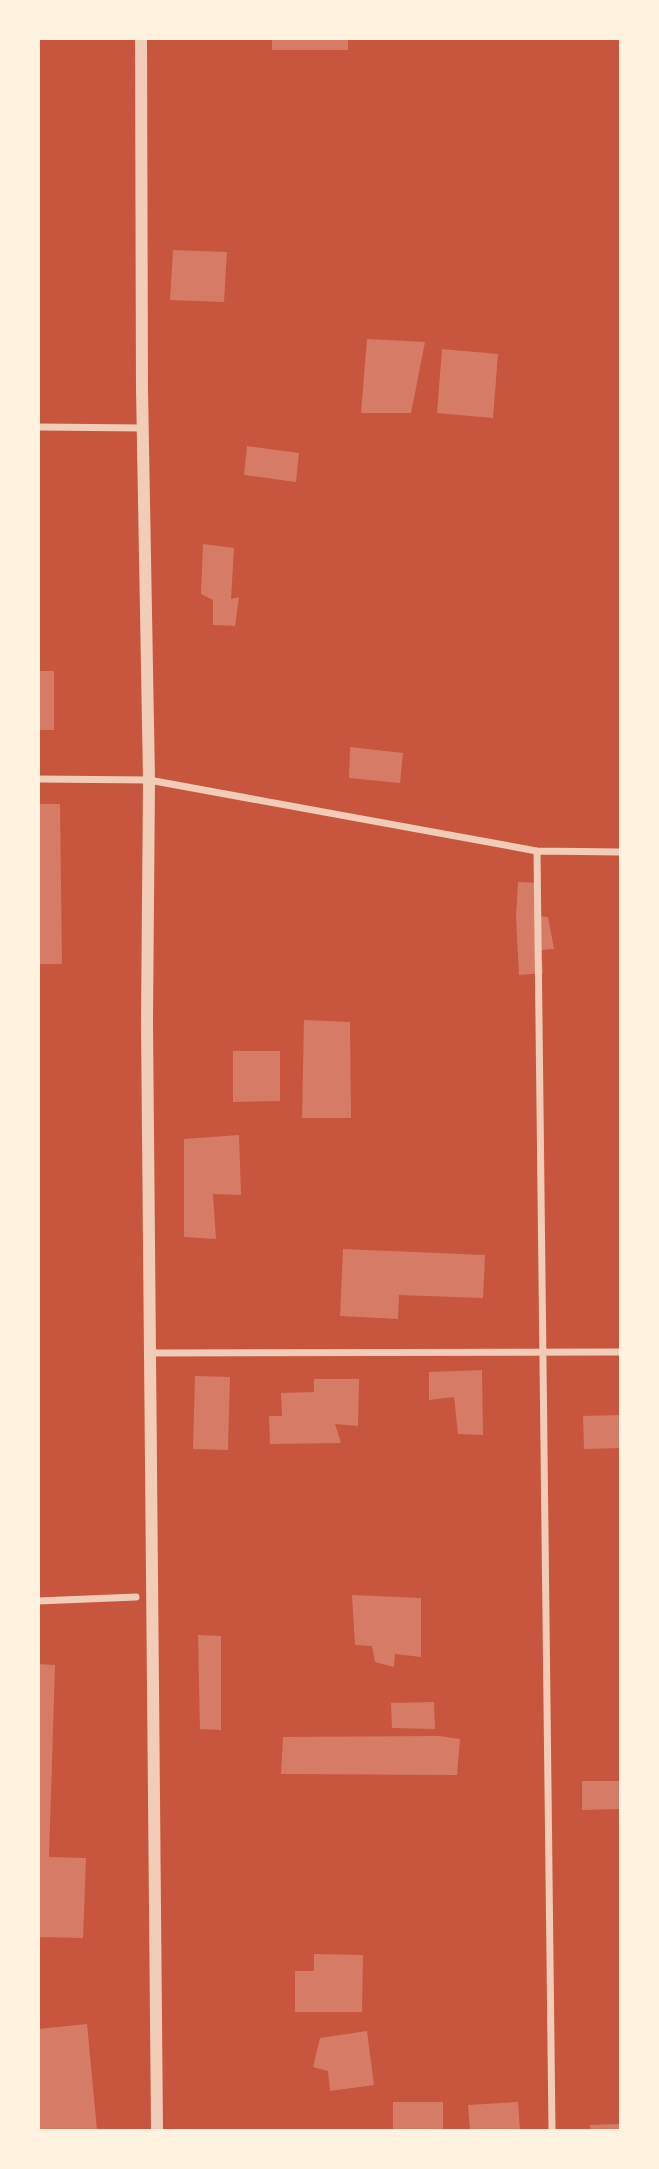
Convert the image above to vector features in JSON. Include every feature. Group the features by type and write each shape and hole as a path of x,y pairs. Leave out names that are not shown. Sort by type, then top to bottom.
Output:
{"street":[{"path":"141,38 143,428 149,780 147,1037 157,2130"},
{"path":"38,427 143,428"},
{"path":"38,779 149,780 537,851 621,852"},
{"path":"537,851 552,2130"},
{"path":"149,1353 621,1352"},
{"path":"38,1601 136,1597"}],"building":[{"path":"272,38 348,38 348,50 272,50"},
{"path":"173,250 227,252 224,302 170,300"},
{"path":"367,339 425,342 411,413 361,413"},
{"path":"442,349 498,354 493,418 437,413"},
{"path":"247,446 299,453 296,482 244,475"},
{"path":"203,544 234,548 231,599 239,597 235,626 213,625 213,600 201,594"},
{"path":"38,671 54,671 54,730 38,730"},
{"path":"350,747 403,753 400,783 349,778"},
{"path":"38,804 60,804 62,964 38,964"},
{"path":"518,882 537,883 538,916 548,917 554,949 541,950 543,973 519,975 516,917"},
{"path":"304,1020 350,1022 351,1118 302,1118"},
{"path":"233,1051 280,1051 280,1101 233,1102"},
{"path":"239,1135 241,1195 213,1194 216,1239 184,1237 184,1139"},
{"path":"343,1249 485,1255 483,1298 399,1295 398,1319 340,1316"},
{"path":"482,1370 483,1435 458,1434 454,1397 429,1400 429,1372"},
{"path":"195,1376 230,1377 228,1450 193,1449"},
{"path":"314,1379 359,1379 358,1426 335,1424 341,1443 270,1444 269,1416 282,1416 281,1393 314,1392"},
{"path":"620,1415 620,1448 584,1449 583,1416"},
{"path":"352,1595 421,1598 421,1657 395,1654 394,1667 375,1662 372,1646 355,1645"},
{"path":"198,1635 221,1636 221,1730 200,1729"},
{"path":"38,1664 55,1665 49,1857 86,1858 83,1938 38,1937"},
{"path":"434,1702 435,1729 392,1728 391,1703"},
{"path":"439,1736 460,1739 457,1775 281,1774 283,1737"},
{"path":"582,1781 620,1781 620,1809 582,1810"},
{"path":"314,1954 363,1955 362,2012 295,2012 295,1971 314,1971"},
{"path":"87,2024 97,2130 38,2130 38,2029"},
{"path":"367,2031 374,2085 330,2091 328,2071 313,2067 320,2038"},
{"path":"393,2102 443,2102 443,2130 393,2130"},
{"path":"518,2102 520,2130 470,2130 468,2105"},
{"path":"620,2124 620,2130 591,2130 590,2125"}]}
